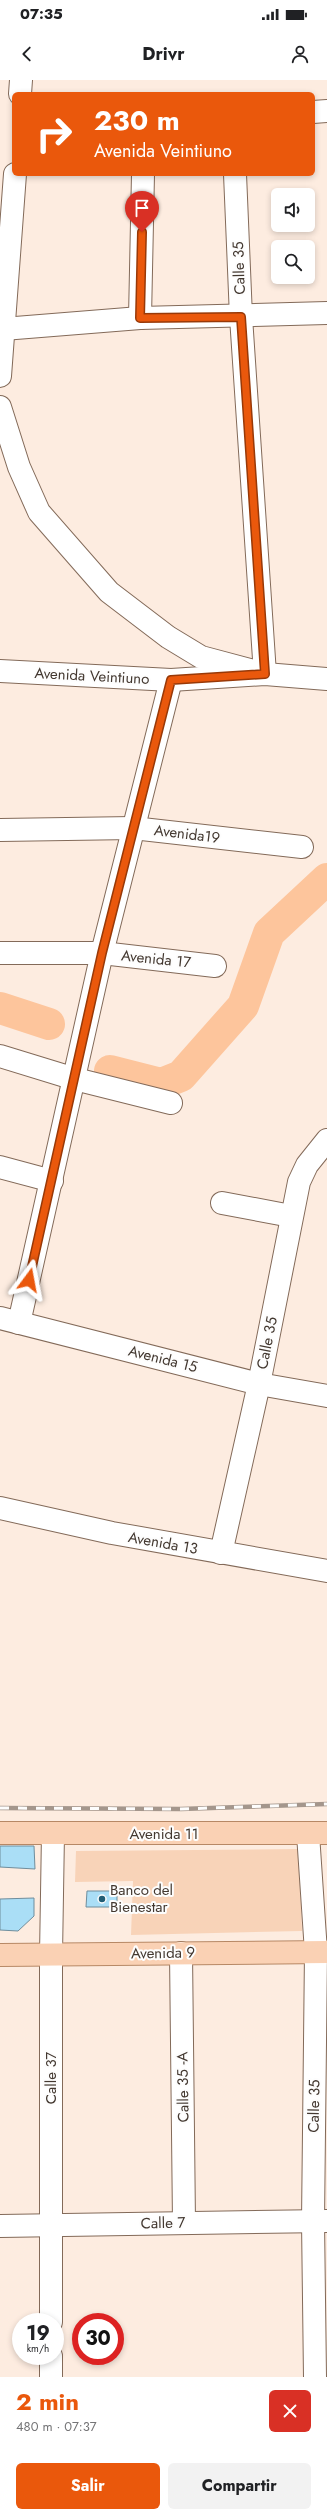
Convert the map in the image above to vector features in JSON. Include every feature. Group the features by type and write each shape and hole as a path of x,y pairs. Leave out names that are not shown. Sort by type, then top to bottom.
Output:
{"main road":[{"name":"Avenida 11","path":"0,1833 318,1834"},
{"name":"Avenida 9","path":"0,1955 321,1952"}],"street":[{"path":"20,92 21,80"},
{"path":"315,112 327,111"},
{"path":"0,376 15,176"},
{"path":"140,318 143,176"},
{"name":"Calle 35","path":"235,176 241,317 265,674"},
{"path":"2,336 140,318 241,317 327,313"},
{"path":"0,407 18,467 39,512 109,592 168,637 201,657 265,674"},
{"name":"Avenida Veintiuno","path":"0,671 171,680 265,674 327,679"},
{"path":"10,1321 52,1181 102,953 171,680"},
{"name":"Avenida19","path":"0,830 133,828 302,847"},
{"name":"Avenida 17","path":"0,953 102,953 215,966"},
{"path":"0,1056 75,1079 171,1103"},
{"name":"Calle 35","path":"221,1553 259,1384 291,1216 299,1182 307,1165 327,1140"},
{"path":"0,1167 52,1181"},
{"path":"222,1202 291,1216"},
{"name":"Avenida 15","path":"10,1321 259,1384 327,1396"},
{"name":"Avenida 13","path":"0,1508 112,1533 327,1571"},
{"name":"Calle 37","path":"51,2313 50,1955 53,1833"},
{"name":"Calle 35","path":"315,2377 320,2221 321,1952 318,1834"},
{"name":"Calle 35 -A","path":"181,1953 184,2222"},
{"name":"Calle 7","path":"0,2226 320,2221"},
{"path":"51,2365 52,2377"}],"shaded area":[{"path":"299,1849 302,1931 131,1935 133,1881 75,1882 76,1851"}],"building":[{"path":"0,1846 34,1846 35,1869 0,1867"},
{"name":"Banco del Bienestar","path":"87,1891 117,1891 117,1907 86,1907"},
{"path":"34,1898 34,1916 18,1931 0,1930 0,1899"}],"waterway":[{"path":"110,1071 161,1084 181,1076 243,1006 269,933 327,879"},
{"path":"0,1008 49,1024"}],"railway":[{"path":"0,1808 181,1809 327,1804"}],"place":[{"name":"Banco del Bienestar","path":"102,1899"}],"route":[{"path":"29,1280 102,953 171,680 265,674 241,317 140,318 142,232"}]}
